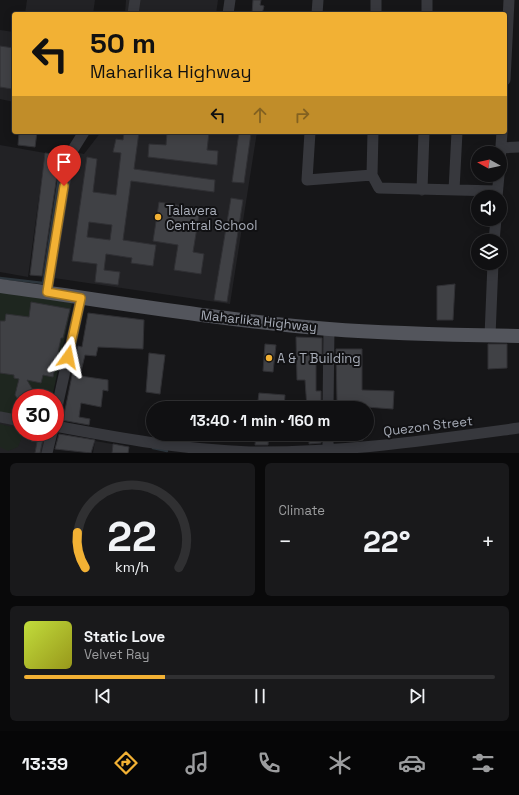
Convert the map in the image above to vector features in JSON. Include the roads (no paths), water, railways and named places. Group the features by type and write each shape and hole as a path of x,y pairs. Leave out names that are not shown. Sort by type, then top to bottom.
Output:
{"main road":[{"name":"Maharlika Highway","path":"0,286 202,315 329,329 411,334 519,336"}],"street":[{"path":"133,12 135,0"},
{"path":"228,12 230,0"},
{"path":"317,12 318,0"},
{"path":"376,0 376,12"},
{"path":"427,0 427,12"},
{"path":"507,48 510,0"},
{"path":"47,292 69,156 83,134"},
{"path":"310,134 307,180 372,175"},
{"path":"373,134 372,175 379,188 471,192"},
{"path":"422,190 424,134"},
{"path":"454,190 457,134"},
{"path":"501,146 502,134"},
{"path":"507,148 519,148"},
{"path":"490,336 493,270"},
{"path":"61,389 81,298"},
{"path":"328,401 329,329"},
{"path":"0,417 12,419"},
{"name":"Quezon Street","path":"64,428 128,440 243,452 328,452 519,428"},
{"path":"47,453 50,441"},
{"path":"328,441 328,452"}],"waterway":[{"path":"0,278 43,283 62,158"},
{"path":"153,448 167,451"}],"place":[{"name":"Talavera Central School","path":"158,217"},
{"name":"A & T Building","path":"269,358"}]}
